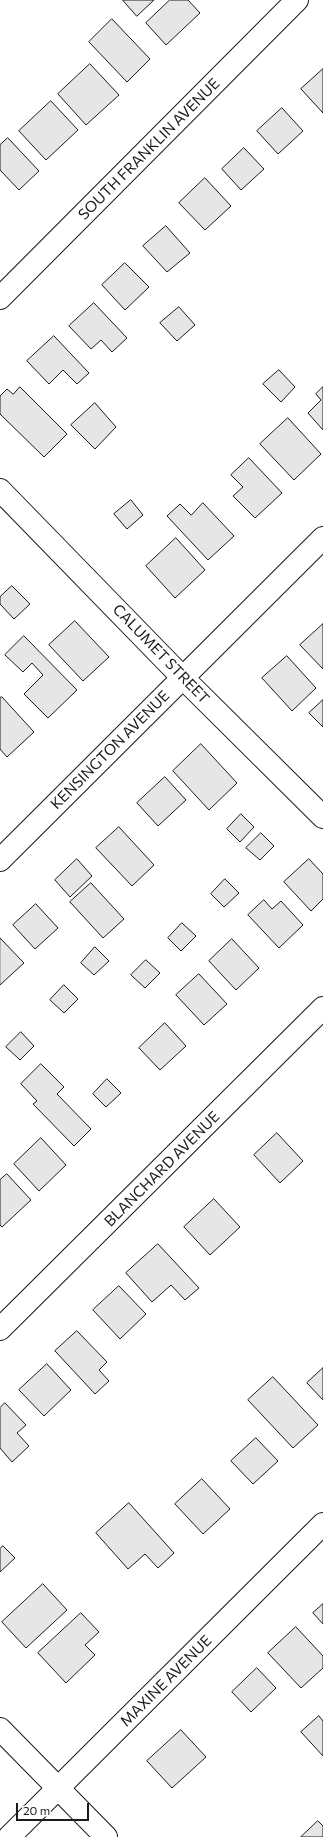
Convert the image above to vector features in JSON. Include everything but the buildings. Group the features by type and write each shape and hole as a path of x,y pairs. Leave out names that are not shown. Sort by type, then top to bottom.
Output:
{"street":[{"name":"SOUTH FRANKLIN AVENUE","path":"0,298 297,0"},
{"name":"CALUMET STREET","path":"0,490 183,678 323,817"},
{"name":"KENSINGTON AVENUE","path":"0,860 323,538"},
{"name":"BLANCHARD AVENUE","path":"0,1329 323,1008"},
{"name":"MAXINE AVENUE","path":"9,1837 323,1524"},
{"path":"0,1729 106,1837"}]}
